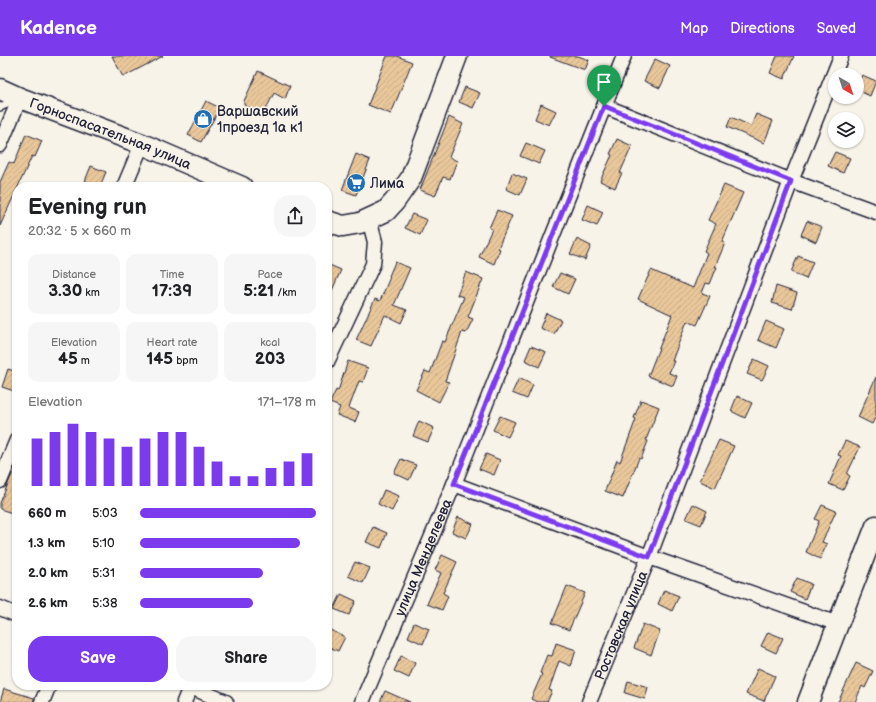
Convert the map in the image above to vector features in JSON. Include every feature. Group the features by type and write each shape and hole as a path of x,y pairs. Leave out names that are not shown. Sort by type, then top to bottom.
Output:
{"main road":[{"path":"332,223 343,226 360,223 386,212 403,191 411,178 457,56"},
{"name":"Горноспасательная улица","path":"0,89 142,144 230,182"},
{"path":"808,702 876,526"}],"street":[{"name":"улица Менделеева","path":"362,702 454,484 624,56"},
{"name":"Ростовская улица","path":"589,702 649,557 791,181 841,56"},
{"path":"0,145 20,98"},
{"path":"604,106 791,181 876,212"},
{"path":"126,182 142,144"},
{"path":"332,351 373,264 374,242 369,219"},
{"path":"0,481 12,452"},
{"path":"454,484 649,557 838,624"},
{"path":"0,608 12,613"},
{"path":"42,702 47,690"},
{"path":"184,702 188,690"},
{"path":"198,690 226,702"}],"lane":[{"path":"0,107 20,98"}],"building":[{"path":"112,56 163,56 123,77"},
{"path":"387,56 397,56 412,62 391,114 368,105"},
{"path":"550,56 578,56 589,60 585,70"},
{"path":"777,56 794,56 784,79 770,73"},
{"path":"655,59 670,66 660,88 644,81"},
{"path":"258,71 290,86 285,99 274,93 263,115 244,105 244,101"},
{"path":"864,76 876,81 870,96 864,93"},
{"path":"465,87 480,93 473,108 459,102"},
{"path":"206,101 220,108 201,142 188,135"},
{"path":"541,104 556,111 549,125 535,119"},
{"path":"756,114 773,121 764,143 727,127 731,117 751,126"},
{"path":"449,117 463,124 449,157 457,161 450,179 443,177 435,196 420,190"},
{"path":"26,134 42,141 35,157 32,156 20,182 12,182 12,200 0,226 0,182 9,162 14,164"},
{"path":"617,139 632,146 615,188 600,181 612,155 610,154"},
{"path":"526,143 545,151 539,164 520,156"},
{"path":"835,152 850,158 843,173 828,166"},
{"path":"356,154 370,160 356,195 342,190"},
{"path":"91,166 106,172 102,182 85,181"},
{"path":"512,173 527,179 520,195 506,189"},
{"path":"724,185 743,193 722,242 725,243 715,267 717,267 710,284 706,283 702,293 710,296 697,325 687,321 672,361 674,361 669,373 677,376 673,386 648,376 672,315 638,299 651,270 693,288 707,253 704,251 716,224 708,220"},
{"path":"588,205 603,212 597,226 582,220"},
{"path":"497,210 512,216 498,248 500,249 494,264 479,257 492,229 489,228"},
{"path":"412,214 427,220 420,235 405,228"},
{"path":"807,221 822,227 816,242 801,235"},
{"path":"577,239 591,246 585,260 570,254"},
{"path":"798,256 813,262 806,279 791,272"},
{"path":"395,262 410,268 394,305 407,310 401,323 385,315 371,346 356,340 375,299 380,301"},
{"path":"332,266 341,270 332,291"},
{"path":"466,272 483,279 468,317 473,319 466,333 462,332 445,381 449,382 439,402 416,390 425,371 430,373 442,341 445,342 464,297 457,295"},
{"path":"560,273 575,279 568,294 553,287"},
{"path":"776,286 797,293 792,309 772,303"},
{"path":"546,313 561,320 554,334 540,328"},
{"path":"766,321 784,329 776,348 758,340"},
{"path":"531,346 546,352 539,367 525,360"},
{"path":"754,359 769,366 762,380 747,374"},
{"path":"348,361 368,368 363,382 359,381 349,408 359,412 355,422 337,415 340,407 332,404 332,399 336,390 338,391"},
{"path":"8,369 12,370 12,390 2,387"},
{"path":"876,377 876,416 872,424 858,417"},
{"path":"519,378 533,385 527,399 512,393"},
{"path":"737,396 752,403 745,418 731,411"},
{"path":"641,400 659,407 646,440 648,441 641,459 639,458 623,498 605,491 617,460 620,462 636,419 634,418"},
{"path":"500,416 515,422 508,437 493,430"},
{"path":"419,421 434,428 428,442 413,436"},
{"path":"719,440 734,446 715,488 700,481"},
{"path":"845,441 860,447 847,474 850,476 843,490 829,484 841,456 838,455"},
{"path":"486,454 500,460 494,475 479,469"},
{"path":"401,459 416,465 409,480 394,473"},
{"path":"12,474 12,513 0,509 0,503"},
{"path":"384,490 399,496 392,511 378,504"},
{"path":"693,504 707,511 701,525 686,519"},
{"path":"822,505 836,511 822,542 827,544 820,559 806,552 819,521 815,519"},
{"path":"458,517 473,524 466,538 452,532"},
{"path":"373,527 387,533 381,548 366,542"},
{"path":"442,555 457,562 443,593 448,596 442,610 427,604 441,573 435,570"},
{"path":"355,562 370,568 363,583 348,576"},
{"path":"797,578 811,584 805,599 790,592"},
{"path":"567,586 585,593 569,630 552,623"},
{"path":"664,590 679,596 672,611 658,604"},
{"path":"341,594 356,601 349,615 334,609"},
{"path":"414,623 429,629 423,644 408,637"},
{"path":"643,624 660,631 651,655 634,648"},
{"path":"332,631 345,637 338,651 332,648"},
{"path":"768,632 783,638 776,653 761,646"},
{"path":"556,643 576,650 571,666 559,661 549,690 552,691 547,702 537,702 531,699 542,674 540,673 547,655 552,656"},
{"path":"401,656 415,663 409,678 394,671"},
{"path":"856,663 873,671 865,688 862,686 855,702 838,702"},
{"path":"758,668 775,676 764,701 746,694"},
{"path":"628,681 648,687 645,699 625,693"},
{"path":"4,689 34,698 34,702 0,702"},
{"path":"385,691 410,702 380,702"}],"place":[{"name":"Варшавский 1проезд 1а к1","path":"203,119"},
{"name":"Лима","path":"356,183"}],"route":[{"path":"604,106 791,181 649,557 454,484 604,106"}]}
